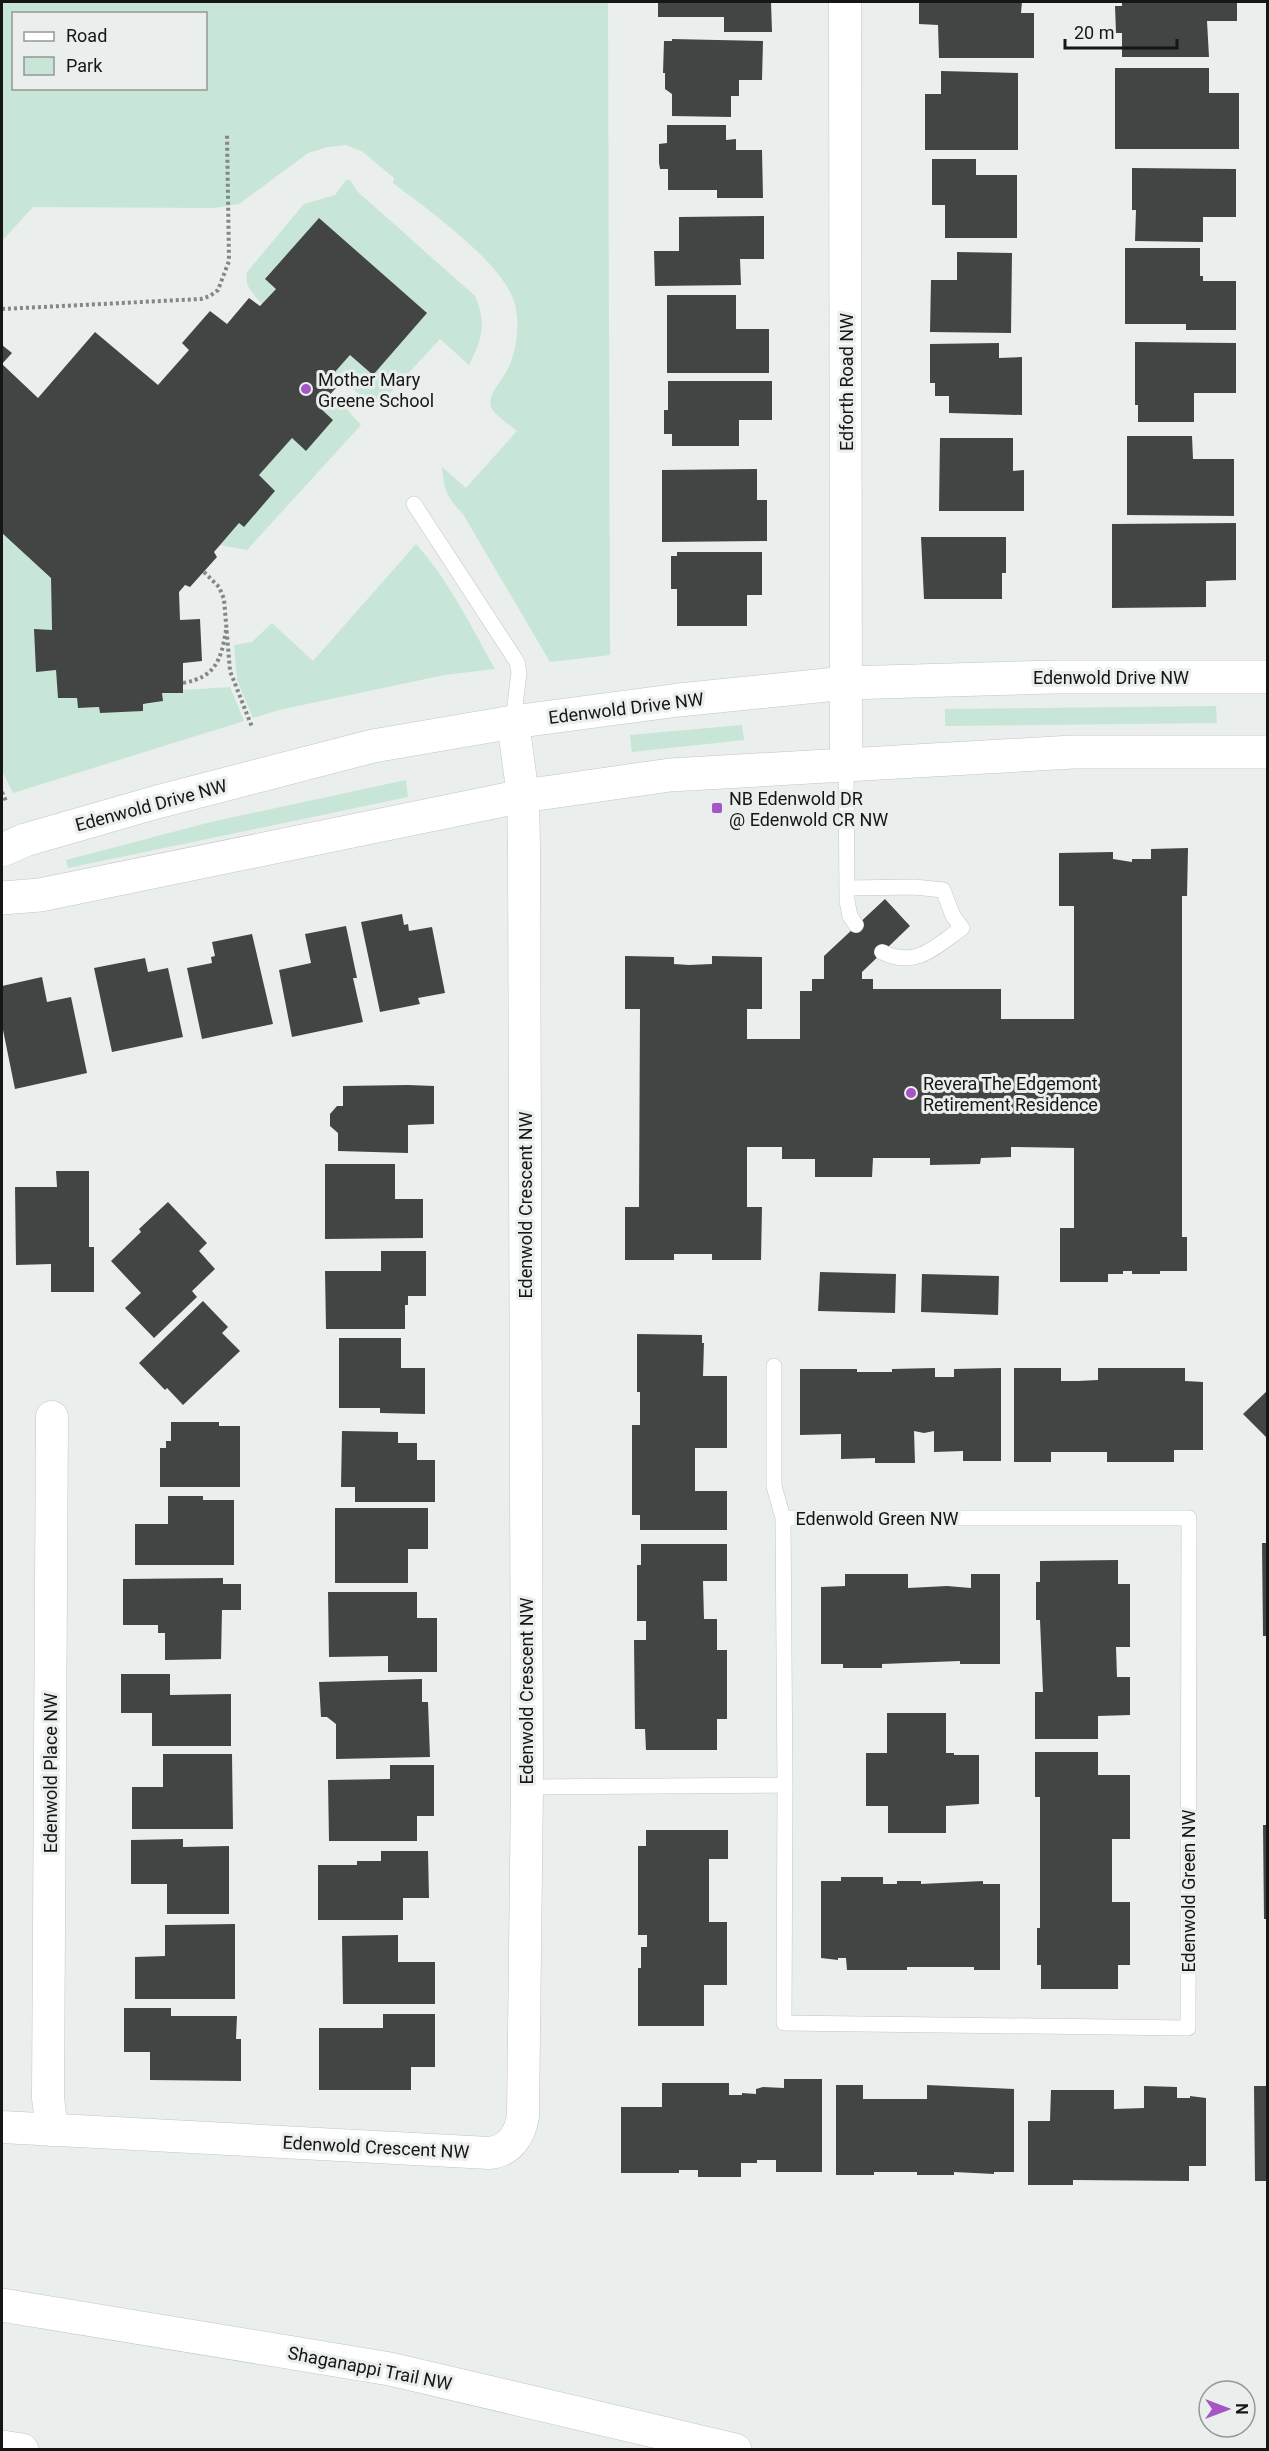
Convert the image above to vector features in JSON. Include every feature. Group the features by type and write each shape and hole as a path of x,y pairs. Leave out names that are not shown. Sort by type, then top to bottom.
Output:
{"street":[{"name":"Edforth Road NW","path":"845,2 846,763"},
{"name":"Edenwold Drive NW","path":"2,850 25,840 157,802 373,746 513,722 679,700 846,682 1054,677 1268,677"},
{"name":"Edenwold Crescent NW","path":"2,2127 489,2153 499,2152 520,2133 523,2116 527,1787 523,796 513,722"},
{"path":"2,898 40,895 523,796 670,775 846,763 1073,752 1268,752"},
{"name":"Edenwold Place NW","path":"52,1417 48,2086 52,2130"},
{"name":"Shaganappi Trail NW","path":"2,2305 390,2369 735,2450"},
{"path":"2,2447 22,2450"}],"lane":[{"path":"414,504 518,662 519,672 513,722"},
{"path":"846,763 847,888 850,916 856,926"},
{"path":"847,888 915,887 943,890 953,916 962,928 919,958 892,957 882,952"},
{"name":"Edenwold Green NW","path":"774,1366 774,1486 783,1518 784,2023 1188,2028 1189,1518 783,1518"},
{"path":"527,1787 785,1785"}],"path":[{"path":"2,309 210,297 218,290 229,261 227,135"},
{"path":"204,572 219,587 224,599 230,671 252,727"},
{"path":"183,683 198,681 214,668 222,655 227,623"},
{"path":"2,792 6,801"}],"green space":[{"path":"2,2 608,2 610,655 550,662 463,514 447,493 442,467 466,488 517,431 496,414 490,403 492,394 505,374 515,349 517,322 515,304 508,288 480,254 443,221 393,183 394,178 363,152 346,145 308,153 239,204 215,208 33,207 2,241"},
{"path":"346,180 350,180 358,192 475,296 481,315 480,339 469,365 440,339 376,408 334,373 350,355 276,289 262,304 250,289 246,277 247,272 304,204 335,195"},
{"path":"332,393 361,425 247,550 220,545 239,523 244,527 275,491 259,475 292,438 306,450 332,420 319,407"},
{"path":"2,533 51,578 52,630 34,630 36,671 56,670 58,697 77,698 78,708 99,707 100,713 163,701 162,693 183,693 183,690 230,687 244,721 13,793 2,771"},
{"path":"416,544 449,588 495,669 444,675 279,710 253,718 237,680 234,645 252,642 272,623 313,661"},
{"path":"1216,706 1217,723 945,726 945,709"},
{"path":"742,725 744,740 632,752 630,735"},
{"path":"406,780 408,797 68,868 66,860 211,822"}],"building":[{"path":"658,2 771,2 772,32 724,32 724,17 658,17"},
{"path":"919,2 1022,2 1021,13 1034,13 1034,58 939,58 938,25 919,24"},
{"path":"1122,2 1237,2 1237,21 1207,21 1209,57 1122,57 1122,33 1116,33 1115,6 1122,6"},
{"path":"672,39 763,41 762,80 739,80 739,96 731,96 731,117 672,116 672,94 665,89 665,73 663,73 664,41 672,41"},
{"path":"1115,68 1209,68 1209,93 1239,93 1239,149 1115,149"},
{"path":"941,71 1018,73 1018,150 925,150 925,94 941,94"},
{"path":"667,125 726,125 726,140 736,139 736,150 762,150 763,198 717,198 717,190 668,190 668,169 660,169 659,163 659,144 667,143"},
{"path":"932,159 976,159 976,175 1017,175 1017,238 945,238 945,205 932,205"},
{"path":"1132,168 1236,169 1236,217 1203,217 1203,242 1135,241 1136,210 1132,210"},
{"path":"764,216 764,259 740,259 741,285 655,286 654,251 679,251 679,217"},
{"path":"319,218 427,313 373,375 350,355 334,373 343,380 319,407 333,420 306,451 292,438 259,475 275,491 244,527 239,523 214,552 217,557 190,587 185,585 179,592 180,620 200,619 202,661 183,663 183,693 162,693 163,701 143,704 143,711 100,713 99,707 78,708 77,698 58,698 56,670 36,672 34,629 52,630 51,578 2,533 2,364 38,398 95,332 158,385 189,350 182,343 210,311 227,324 249,298 260,306 276,289 265,279"},
{"path":"1125,248 1200,248 1200,276 1203,276 1203,281 1236,281 1236,330 1186,330 1186,324 1125,324"},
{"path":"957,252 1012,253 1011,333 930,332 931,280 957,280"},
{"path":"667,295 736,295 736,329 769,329 769,373 667,373"},
{"path":"1135,342 1236,343 1236,393 1194,393 1194,422 1138,422 1138,405 1135,405"},
{"path":"999,343 999,358 1022,357 1022,415 949,413 949,396 935,396 935,383 930,383 930,344"},
{"path":"2,345 12,353 2,364"},
{"path":"668,381 772,381 772,420 739,420 739,446 672,446 672,434 664,434 664,410 668,410"},
{"path":"1127,436 1192,436 1193,459 1234,459 1234,516 1127,515"},
{"path":"940,438 1013,438 1013,471 1024,470 1024,511 939,511"},
{"path":"757,469 757,500 767,500 767,541 662,542 662,470"},
{"path":"1236,523 1236,580 1206,581 1206,607 1112,608 1112,524"},
{"path":"921,537 1006,537 1006,573 1002,573 1002,599 924,599"},
{"path":"677,552 762,552 762,595 747,595 747,626 677,626 677,589 671,589 671,556 677,556"},
{"name":"Revera The Edgemont Retirement Residence","path":"1188,848 1187,896 1182,896 1182,1237 1187,1237 1187,1271 1132,1274 1132,1271 1123,1271 1123,1274 1108,1274 1108,1282 1060,1282 1060,1228 1074,1228 1074,1148 1011,1147 1011,1157 981,1158 980,1164 930,1165 930,1158 873,1158 872,1177 815,1177 815,1159 782,1159 782,1147 747,1147 747,1207 762,1207 761,1260 712,1260 712,1254 674,1254 674,1260 625,1260 625,1207 639,1207 640,1009 625,1009 625,956 674,957 674,964 689,965 712,964 712,956 762,957 762,1009 747,1009 747,1039 800,1039 800,991 812,991 812,979 824,979 824,956 885,899 910,926 862,972 862,979 873,979 873,989 1001,989 1001,1019 1074,1019 1074,906 1059,906 1059,853 1113,852 1113,859 1132,862 1132,859 1151,859 1151,849"},
{"path":"402,914 404,925 408,924 409,931 432,927 445,993 418,998 420,1004 380,1012 361,922"},
{"path":"346,926 357,978 353,978 363,1022 292,1037 279,970 311,963 305,934"},
{"path":"252,934 273,1024 202,1039 187,968 212,963 211,957 215,956 212,942"},
{"path":"145,958 148,972 168,968 183,1037 112,1052 94,968"},
{"path":"42,977 47,1002 71,997 87,1073 15,1089 2,1025 2,986"},
{"path":"343,1086 434,1086 434,1124 408,1125 408,1153 338,1151 338,1133 330,1126 330,1114 337,1106 343,1106"},
{"path":"325,1164 395,1164 395,1199 423,1199 423,1238 325,1239"},
{"path":"56,1171 89,1171 89,1247 94,1247 94,1292 51,1292 51,1264 16,1265 15,1187 57,1187"},
{"path":"168,1202 207,1243 199,1251 215,1269 192,1291 197,1297 154,1338 125,1308 141,1293 111,1261 141,1232 139,1229"},
{"path":"381,1251 426,1251 426,1296 408,1296 408,1305 405,1305 405,1329 326,1329 325,1271 381,1271"},
{"path":"820,1272 896,1274 895,1313 818,1311"},
{"path":"922,1274 999,1276 998,1315 921,1312"},
{"path":"203,1301 228,1327 222,1333 240,1351 183,1405 139,1363"},
{"path":"637,1334 702,1335 702,1343 704,1343 703,1376 727,1376 727,1448 695,1448 695,1491 727,1491 727,1530 640,1530 640,1515 632,1515 632,1425 640,1425 640,1392 637,1392"},
{"path":"339,1338 401,1338 401,1368 425,1368 425,1414 380,1413 380,1408 339,1408"},
{"path":"935,1368 935,1377 954,1377 954,1369 1001,1368 1001,1461 963,1461 963,1451 934,1452 934,1431 924,1433 914,1431 915,1463 875,1463 875,1458 841,1459 841,1434 800,1435 800,1369 857,1369 857,1372 892,1372 892,1369"},
{"path":"1014,1368 1061,1368 1061,1381 1078,1381 1098,1380 1098,1368 1185,1368 1185,1381 1203,1382 1203,1450 1174,1450 1174,1462 1107,1462 1107,1452 1051,1452 1051,1462 1014,1462"},
{"path":"1268,1390 1268,1439 1243,1414"},
{"path":"171,1422 219,1422 219,1426 240,1426 240,1487 160,1487 160,1448 166,1448 166,1441 171,1441"},
{"path":"342,1431 398,1432 398,1443 417,1443 417,1460 435,1460 435,1502 355,1502 355,1487 341,1487"},
{"path":"168,1496 203,1496 203,1500 234,1500 234,1565 135,1565 135,1524 168,1524"},
{"path":"335,1508 428,1508 428,1549 408,1549 408,1583 335,1583"},
{"path":"1262,1543 1268,1543 1268,1636 1263,1636"},
{"path":"641,1544 727,1544 727,1581 703,1581 704,1619 717,1619 717,1650 727,1650 727,1719 717,1719 717,1750 646,1750 645,1729 635,1729 634,1640 646,1640 646,1621 637,1621 637,1565 641,1565"},
{"path":"1118,1560 1118,1584 1130,1584 1130,1647 1116,1647 1117,1677 1130,1677 1130,1715 1098,1716 1098,1739 1035,1739 1035,1692 1043,1692 1040,1620 1036,1620 1036,1582 1040,1582 1040,1561"},
{"path":"845,1574 908,1574 908,1588 947,1586 971,1588 971,1574 1000,1574 1000,1664 960,1664 960,1661 882,1664 882,1668 843,1668 843,1664 821,1664 821,1587 845,1586"},
{"path":"223,1578 223,1584 241,1584 241,1610 222,1610 221,1659 165,1660 165,1633 158,1633 158,1625 123,1625 123,1579"},
{"path":"328,1592 417,1592 417,1618 437,1618 437,1672 388,1672 388,1656 329,1657"},
{"path":"121,1674 170,1674 170,1695 231,1694 231,1746 152,1746 152,1713 121,1713"},
{"path":"422,1679 422,1702 428,1702 430,1757 336,1759 336,1724 327,1717 321,1717 319,1682"},
{"path":"887,1713 946,1713 946,1753 979,1755 979,1804 946,1806 946,1833 888,1833 888,1806 866,1806 866,1753 887,1753"},
{"path":"1035,1752 1098,1752 1098,1775 1130,1775 1130,1839 1112,1839 1112,1902 1130,1902 1130,1965 1118,1965 1118,1989 1041,1989 1041,1965 1037,1965 1037,1928 1040,1928 1040,1797 1035,1797"},
{"path":"163,1754 232,1754 233,1829 132,1829 132,1787 163,1787"},
{"path":"390,1765 434,1765 434,1816 417,1816 417,1841 329,1841 328,1780 390,1779"},
{"path":"1263,1825 1268,1825 1268,1919 1264,1919"},
{"path":"646,1830 728,1830 728,1859 709,1859 709,1922 727,1922 727,1985 704,1985 704,2026 638,2026 638,1968 641,1968 641,1947 647,1947 647,1935 638,1935 638,1846 646,1846"},
{"path":"183,1839 183,1847 229,1846 229,1914 167,1914 167,1884 131,1884 131,1840"},
{"path":"381,1851 428,1851 429,1898 403,1898 403,1920 318,1920 318,1865 357,1865 357,1861 381,1861"},
{"path":"841,1877 883,1877 883,1884 897,1884 897,1881 921,1881 921,1884 983,1881 983,1884 1000,1884 1000,1970 974,1970 974,1967 907,1967 907,1970 847,1970 846,1958 838,1958 838,1960 821,1958 821,1881 841,1881"},
{"path":"235,1924 235,1999 135,1999 135,1957 165,1956 165,1925"},
{"path":"398,1935 398,1962 435,1962 435,2004 343,2004 342,1936"},
{"path":"124,2008 171,2008 171,2016 237,2016 236,2039 241,2039 241,2081 150,2080 150,2052 124,2052"},
{"path":"383,2014 435,2014 435,2067 411,2067 411,2090 319,2090 319,2028 383,2028"},
{"path":"784,2079 822,2079 822,2172 776,2172 776,2160 757,2160 757,2163 741,2163 741,2177 698,2177 698,2170 679,2170 679,2173 621,2173 621,2107 662,2107 662,2083 729,2083 729,2095 742,2095 742,2093 756,2094 756,2089 763,2087 784,2088"},
{"path":"836,2085 863,2085 863,2099 927,2099 927,2085 1014,2089 1014,2172 994,2172 994,2174 954,2172 954,2175 917,2175 917,2172 874,2172 874,2175 836,2175"},
{"path":"1144,2086 1177,2087 1177,2098 1190,2098 1190,2096 1206,2098 1206,2166 1189,2166 1189,2181 1073,2180 1073,2185 1028,2185 1028,2121 1050,2121 1051,2090 1114,2090 1114,2109 1144,2108"},
{"path":"1254,2086 1268,2086 1268,2181 1255,2181"}],"place":[{"name":"Mother Mary Greene School","path":"306,389"},
{"name":"NB Edenwold DR @ Edenwold CR NW","path":"717,808"},
{"name":"Revera The Edgemont Retirement Residence","path":"911,1093"}]}
